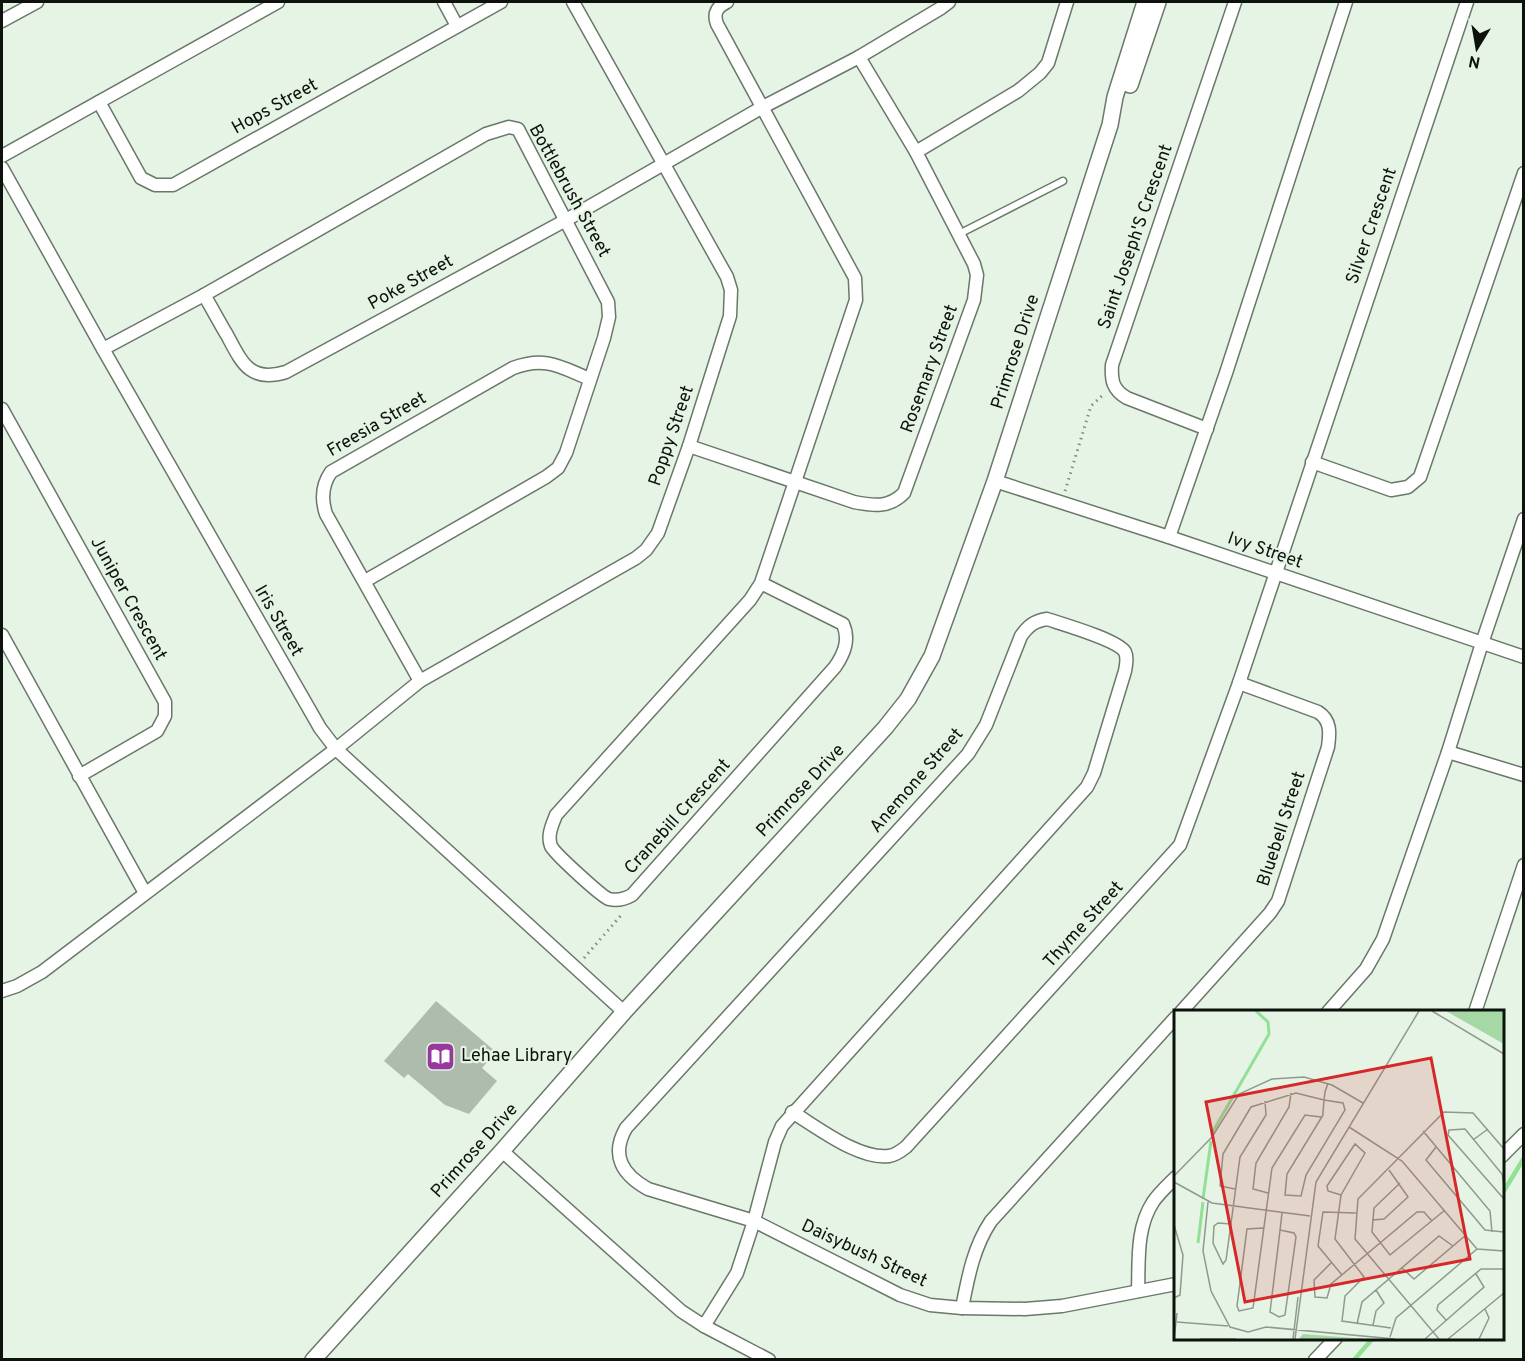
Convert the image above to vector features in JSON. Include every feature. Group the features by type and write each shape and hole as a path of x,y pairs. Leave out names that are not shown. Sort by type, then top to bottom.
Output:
{"street":[{"path":"2,21 37,2"},
{"path":"2,156 278,2"},
{"path":"444,2 457,26"},
{"name":"Hops Street","path":"99,102 141,178 155,185 173,185 501,2"},
{"name":"Poppy Street","path":"2,991 17,986 42,972 336,749 420,681 636,558 646,550 658,533 689,446 730,316 731,291 727,277 573,2"},
{"name":"Cranebill Crescent","path":"727,2 719,6 715,18 761,108 855,278 857,289 853,311 761,583 750,600 556,815 549,839 555,853 606,898 624,899 632,895 841,658 847,638 843,624 761,583"},
{"name":"Poke Street","path":"204,295 243,365 260,375 272,376 295,367 566,220 761,108 859,57 949,2"},
{"path":"916,152 1018,91 1040,73 1048,63 1067,2"},
{"name":"Primrose Drive","path":"313,1359 502,1151 624,1012 885,728 908,699 932,656 995,481 1110,125 1115,97 1145,2"},
{"name":"Primrose Drive","path":"1110,125 1125,96 1158,2"},
{"name":"Saint Joseph'S Crescent","path":"1113,386 1112,365 1235,2"},
{"path":"1169,537 1207,429 1346,2"},
{"name":"Silver Crescent","path":"1275,574 1467,2"},
{"name":"Rosemary Street","path":"689,446 854,502 874,506 891,502 904,492 974,300 977,275 974,264 916,152 859,57"},
{"name":"Bottlebrush Street","path":"103,349 204,295 497,129 509,127 518,129 608,302 609,317 566,453 558,468 546,477 365,581"},
{"name":"Iris Street","path":"2,168 307,707 336,749 624,1012"},
{"path":"1312,462 1391,490 1408,487 1420,477 1524,173"},
{"name":"Freesia Street","path":"420,681 326,514 323,506 323,486 331,472 521,365 529,362 543,362 590,379"},
{"path":"1113,386 1119,394 1127,398 1207,429"},
{"name":"Juniper Crescent","path":"2,409 165,702 164,720 157,731 79,776"},
{"name":"Ivy Street","path":"995,481 1524,657"},
{"path":"1329,1010 1366,969 1383,939 1448,752 1524,519"},
{"name":"Thyme Street","path":"792,1112 867,1154 890,1156 906,1148 1180,845 1239,684 1275,574"},
{"name":"Anemone Street","path":"704,1326 737,1273 754,1221 777,1134 792,1112 1087,788 1094,773 1125,671 1126,654 1122,648 1110,641 1047,619 1037,621 1028,627 1021,636 986,725 968,754 626,1128 618,1149 620,1161 635,1182 660,1193 754,1221"},
{"path":"2,635 145,893"},
{"name":"Bluebell Street","path":"1182,1010 1270,913 1278,901 1328,747 1329,729 1324,716 1239,684"},
{"path":"1448,752 1524,775"},
{"path":"1475,1010 1524,866"},
{"path":"962,1308 972,1260 984,1231 991,1221 1174,1019"},
{"path":"1504,1155 1524,1134"},
{"path":"502,1151 666,1298 704,1326 769,1359"},
{"path":"1138,1291 1139,1245 1146,1213 1154,1200 1174,1179"},
{"name":"Daisybush Street","path":"754,1221 906,1298 930,1305 1025,1310 1062,1306 1174,1284"},
{"path":"1316,1359 1334,1340"}],"lane":[{"path":"959,234 1063,181"}],"path":[{"path":"1061,502 1091,406 1113,386"},
{"path":"575,967 622,914 624,899"}],"building":[{"name":"Lehae Library","path":"436,1001 496,1052 482,1068 497,1081 469,1114 445,1105 408,1074 404,1078 384,1061"}],"waterway":[{"path":"1504,1191 1524,1158"},
{"path":"1354,1360 1371,1340"}],"place":[{"name":"Lehae Library","path":"440,1056"}]}
